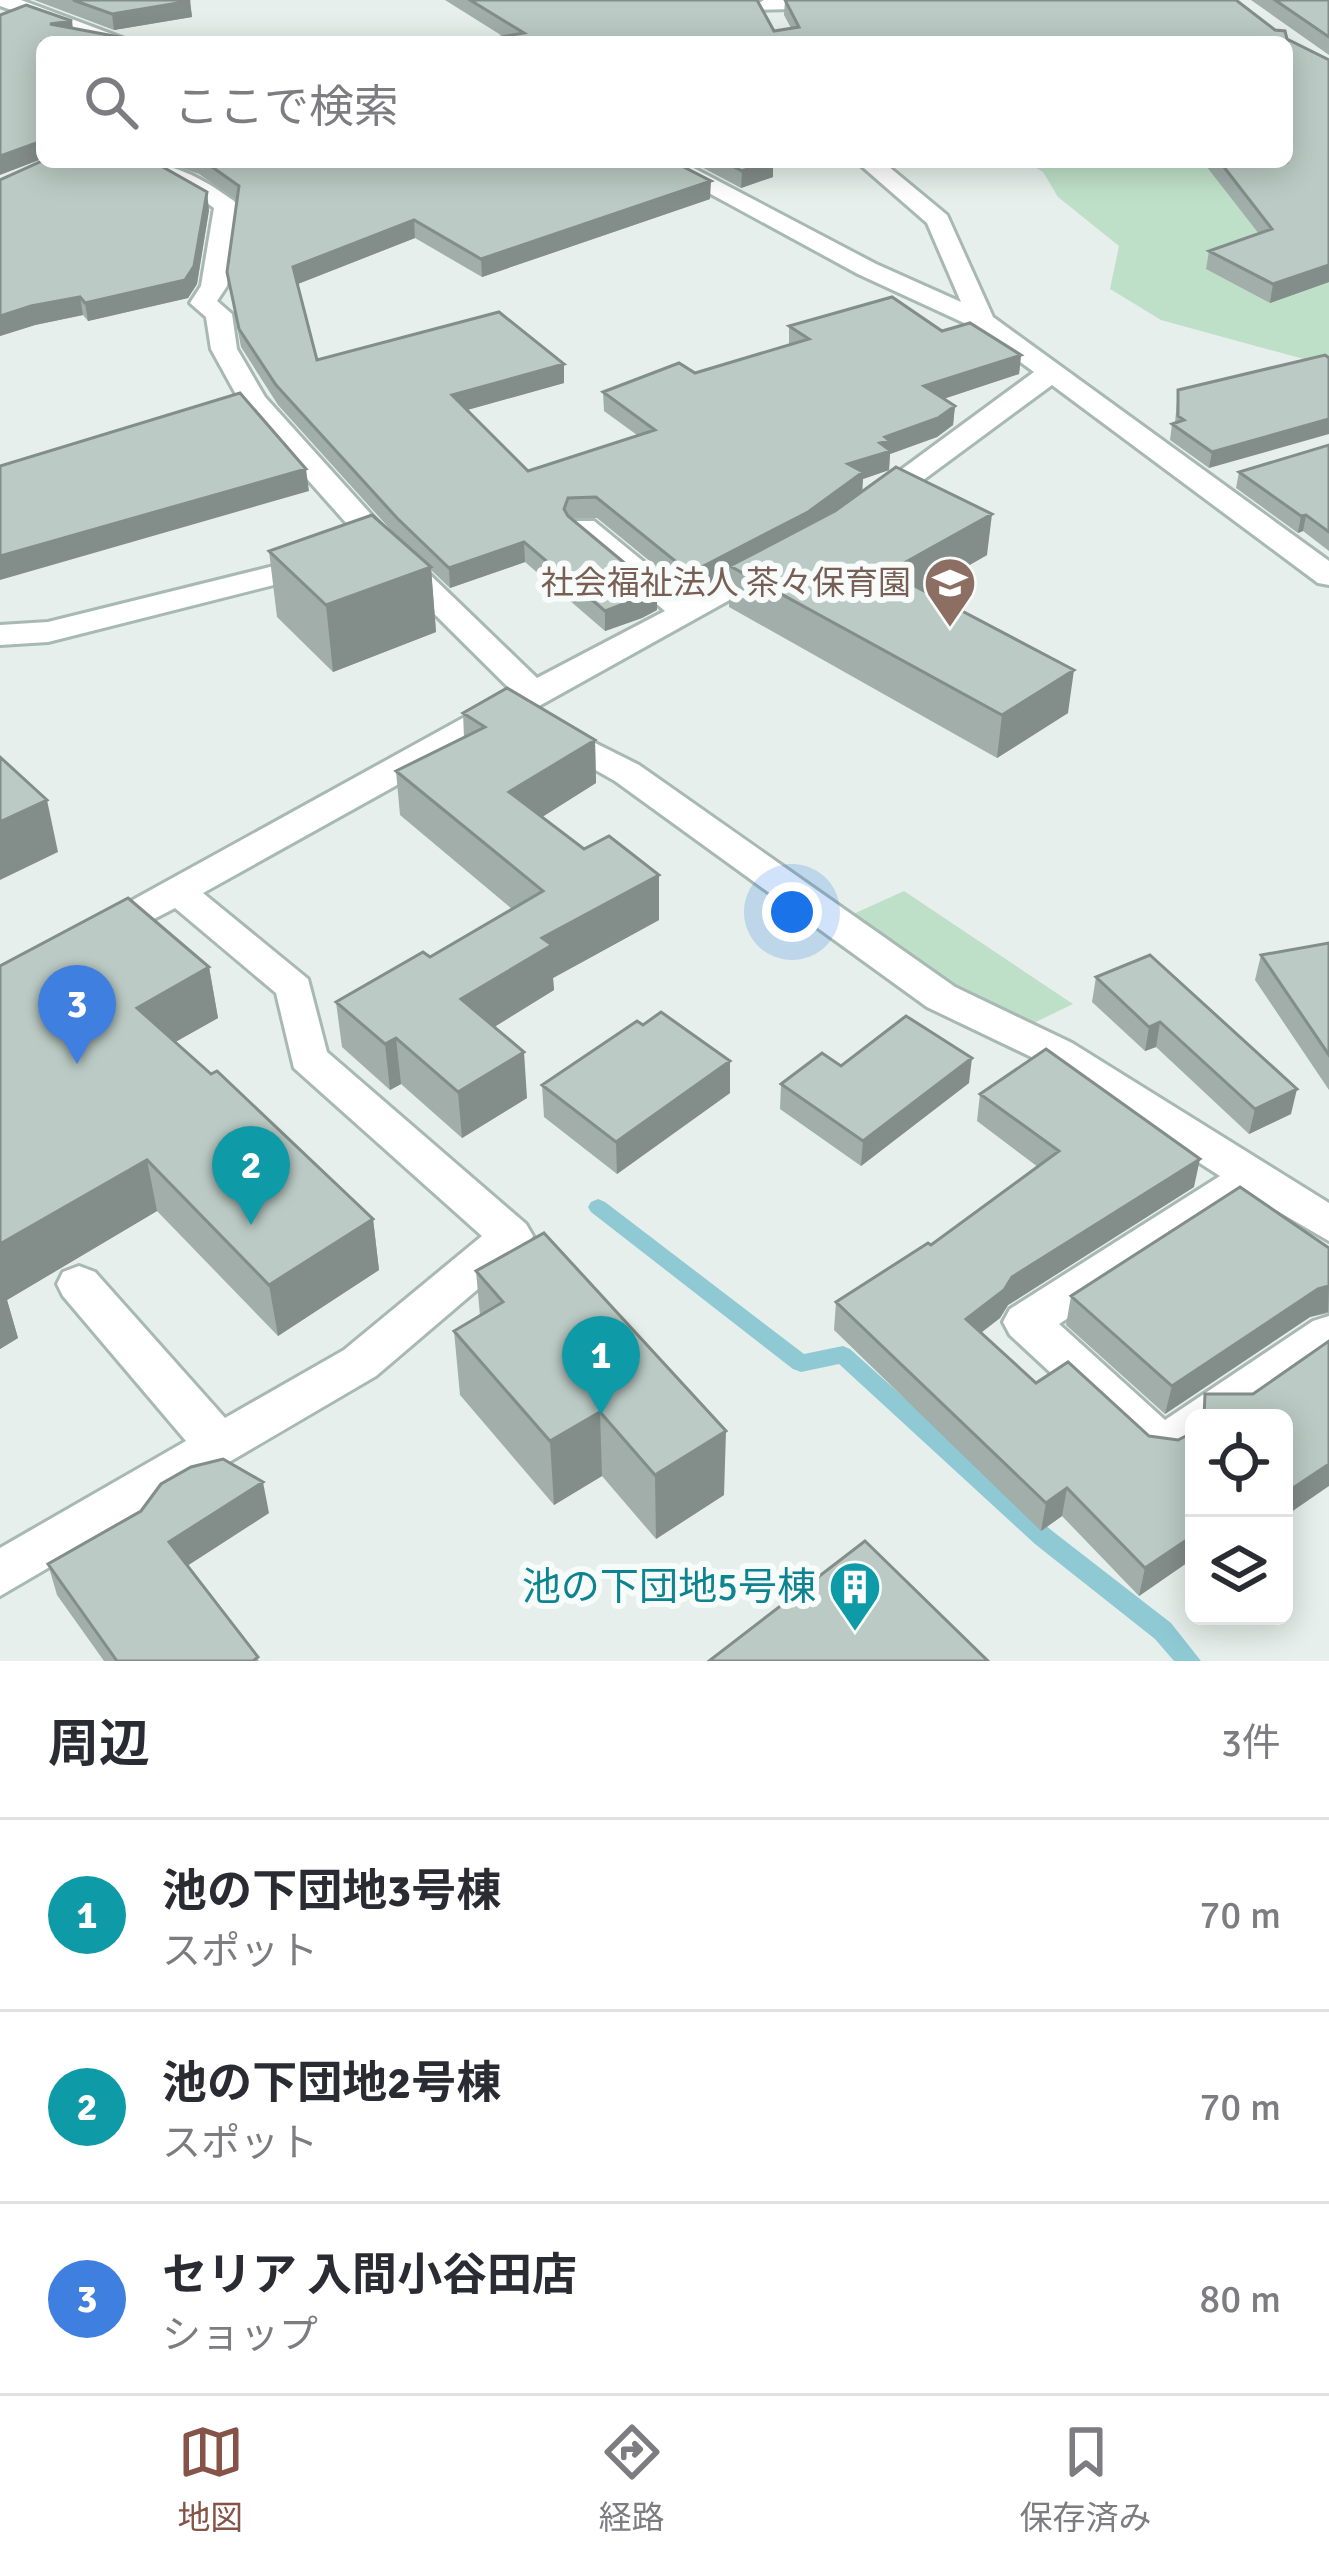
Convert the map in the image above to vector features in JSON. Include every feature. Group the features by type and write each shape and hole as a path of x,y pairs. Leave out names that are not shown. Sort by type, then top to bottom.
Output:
{"street":[{"path":"2,0 103,36"},
{"path":"29,11 65,0"},
{"path":"766,10 849,1"},
{"path":"158,168 190,180 226,206 214,286 203,303 219,314 224,349 253,400 522,701 941,997 1058,1053 1329,1224"},
{"path":"676,168 867,269 982,321 1329,576"},
{"path":"876,168 938,220 982,321"},
{"path":"838,529 1053,371"},
{"path":"1203,484 1245,471"},
{"path":"583,527 688,614"},
{"path":"0,635 48,632 384,547"},
{"path":"80,944 801,553"},
{"path":"0,1574 360,1363 511,1236 308,1058 294,988 179,892"},
{"path":"1185,1432 1163,1447 1026,1322 1253,1176"},
{"path":"79,1284 219,1444"},
{"path":"1219,1409 1329,1334"}],"green space":[{"path":"1037,168 1213,168 1329,280 1329,366 1161,320 1110,289 1119,246 1058,197"},
{"path":"904,891 1073,1004 1015,1032 840,920"}],"building":[{"path":"73,0 186,0 190,1 112,14"},
{"path":"470,0 757,0 774,31 799,27 785,0 1236,0 1286,36 507,36 524,33"},
{"path":"1275,0 1329,0 1329,37"},
{"path":"26,5 72,21 50,24 114,36 36,36 36,143 0,156 0,15"},
{"path":"1293,42 1329,60 1329,265 1273,284 1209,251 1272,229 1225,168 1293,168"},
{"path":"36,164 36,168 165,168 207,192 194,266 185,280 85,303 80,297 31,306 0,316 0,180"},
{"path":"214,168 686,168 711,181 481,259 414,220 293,267 317,360 499,312 564,364 452,395 528,471 655,430 603,392 679,363 695,373 809,339 789,326 892,297 942,331 970,323 1021,355 924,386 955,406 938,418 885,437 890,441 880,443 891,451 848,464 863,472 808,512 690,573 596,497 568,498 564,509 568,516 657,590 605,611 524,542 449,568 276,385 239,329 227,272 239,186"},
{"path":"1325,355 1329,358 1329,419 1212,452 1172,424 1184,420 1178,416 1178,390"},
{"path":"240,393 306,469 0,556 0,466"},
{"path":"1329,445 1329,532 1239,472"},
{"path":"896,467 992,514 888,572 1074,670 1002,715 730,566 835,511"},
{"path":"372,515 431,567 326,605 269,551"},
{"path":"507,688 595,740 509,792 584,849 609,836 659,875 542,938 552,945 461,999 524,1052 458,1092 396,1038 385,1044 336,1002 423,952 430,957 543,891 396,771 485,727 463,713"},
{"path":"0,757 47,800 0,822"},
{"path":"128,898 209,967 137,1008 211,1074 217,1071 373,1219 269,1285 147,1160 0,1244 0,966"},
{"path":"1329,943 1329,1055 1261,955"},
{"path":"1150,955 1297,1089 1255,1109 1160,1022 1149,1027 1096,977"},
{"path":"661,1012 730,1061 616,1142 542,1085 637,1021 643,1025"},
{"path":"906,1016 972,1058 863,1141 781,1084 822,1053 841,1066"},
{"path":"1046,1049 1200,1159 1012,1277 1004,1290 966,1319 1036,1383 1068,1362 1149,1436 1185,1436 1185,1541 1145,1568 1067,1488 1046,1503 836,1302 931,1245 1059,1151 980,1094"},
{"path":"1240,1187 1329,1248 1329,1286 1172,1386 1071,1296"},
{"path":"544,1233 726,1431 655,1475 600,1412 550,1441 454,1331 503,1302 476,1271"},
{"path":"1329,1341 1329,1464 1293,1488 1293,1409 1204,1409 1205,1394 1253,1394"},
{"path":"223,1459 263,1482 169,1542 258,1657 253,1661 117,1661 48,1564 141,1511 161,1484 191,1467"},
{"path":"865,1541 988,1661 709,1661"}],"waterway":[{"path":"598,1207 801,1363 843,1355 1043,1537 1163,1631 1189,1661"}],"place":[{"name":"社会福祉法人 茶々保育園","path":"950,629"},
{"name":"セリア 入間小谷田店","path":"77,1064"},
{"name":"池の下団地2号棟","path":"251,1225"},
{"name":"池の下団地3号棟","path":"601,1415"},
{"name":"池の下団地5号棟","path":"855,1633"}]}
